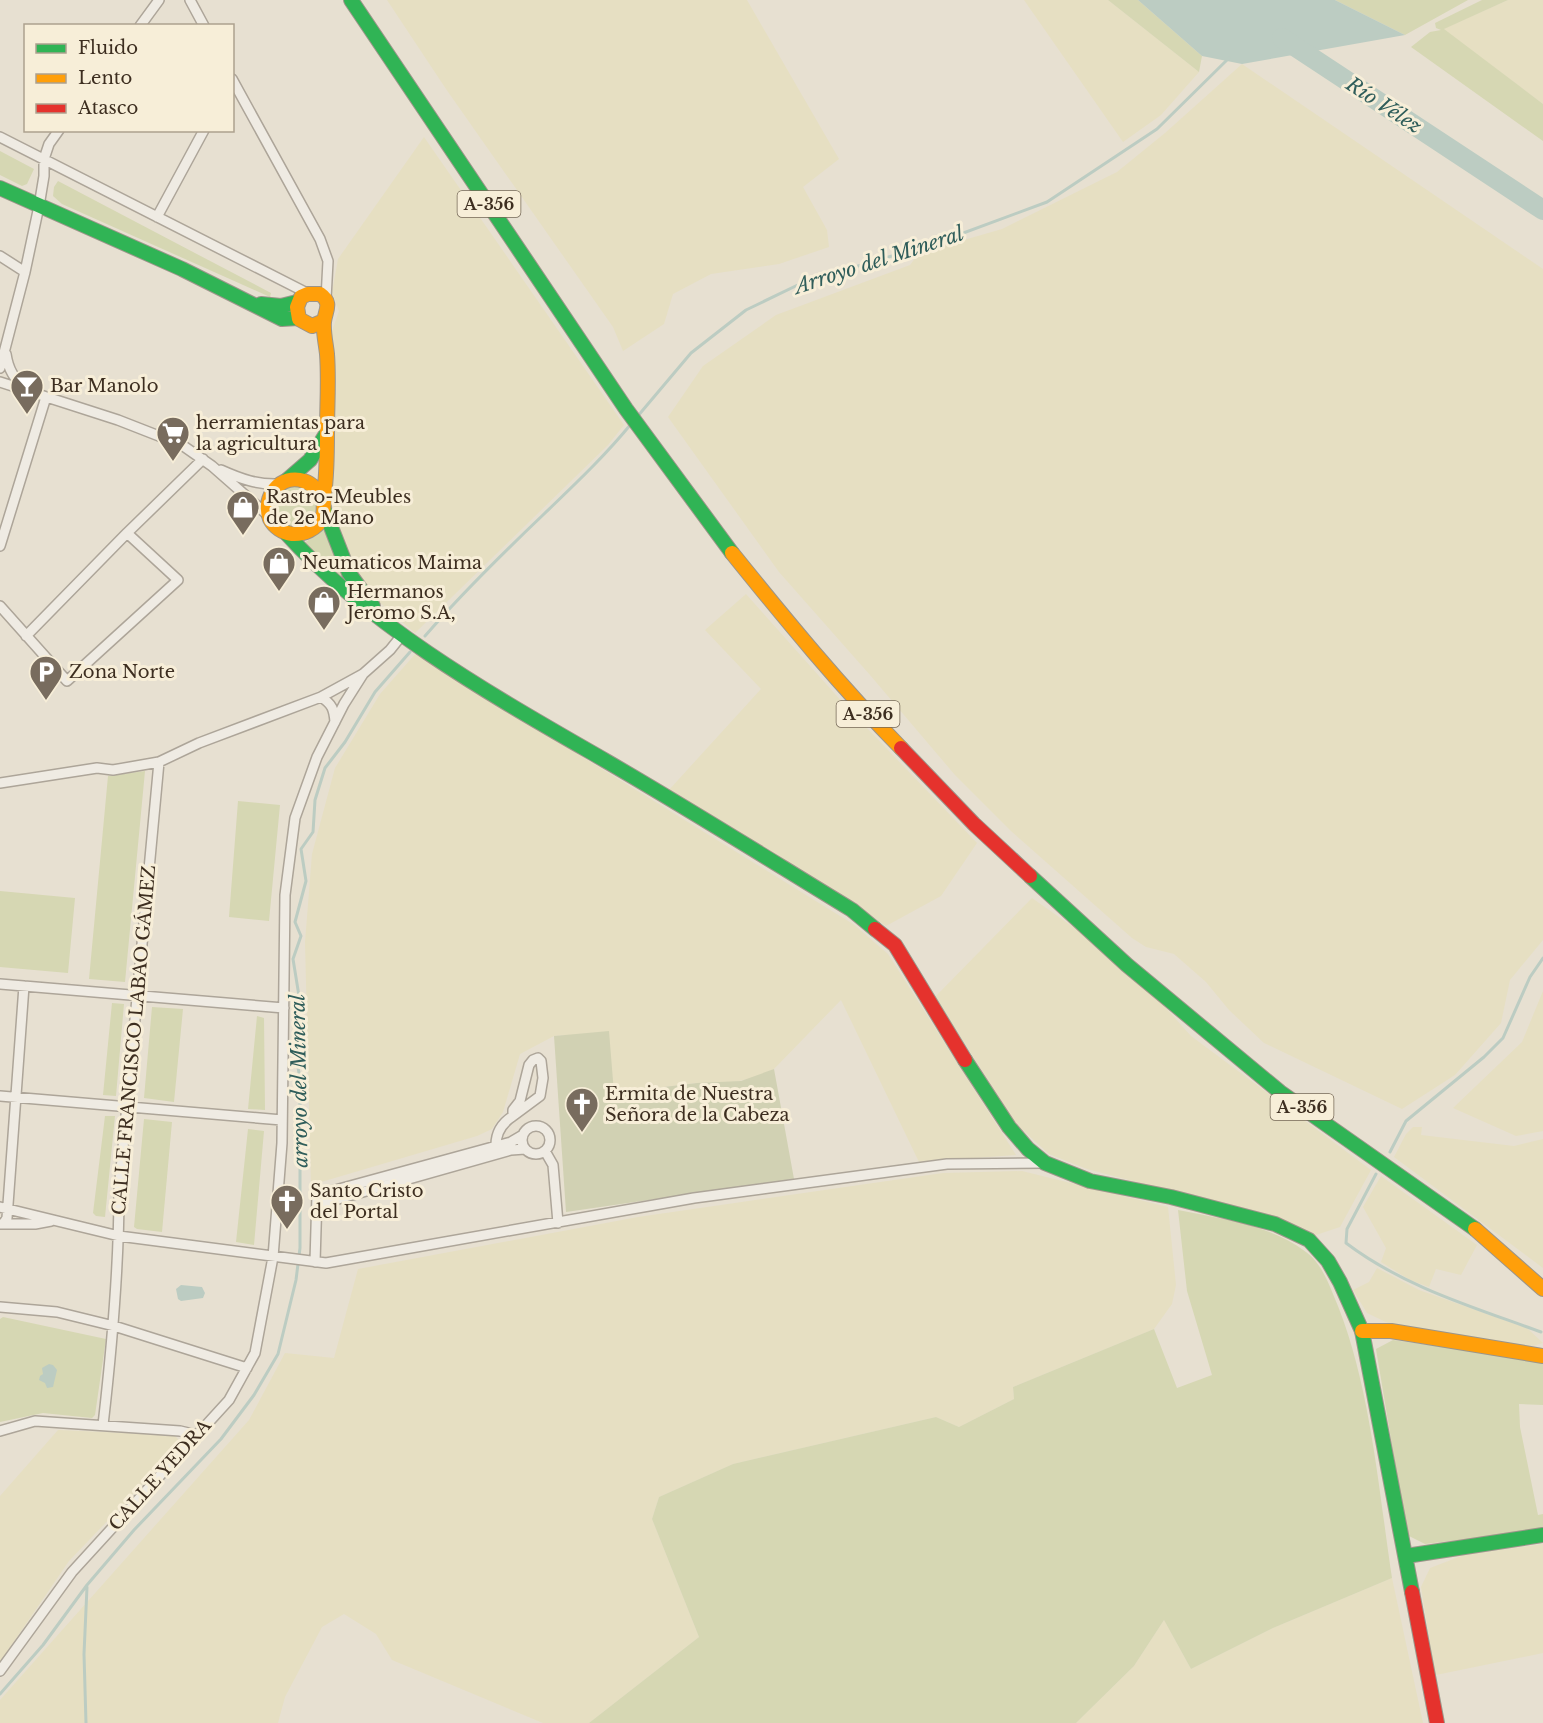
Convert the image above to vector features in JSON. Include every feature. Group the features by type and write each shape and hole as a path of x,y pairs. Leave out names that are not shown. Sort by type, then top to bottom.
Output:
{"street":[{"path":"141,24 159,0"},
{"path":"190,0 203,24"},
{"name":"A-356","path":"351,0 626,409 710,526 783,617 874,721 974,824 1127,966 1280,1092 1486,1237 1543,1288"},
{"path":"0,137 44,159 157,218 311,297 329,306 329,314 318,324 302,322 298,318 296,308 311,297 327,271 328,261 320,239 234,83"},
{"path":"0,368 25,272 39,206 44,159 49,144 58,132"},
{"path":"157,218 203,132"},
{"path":"0,188 247,300 282,319 298,318"},
{"path":"0,256 25,272"},
{"path":"247,300 264,305 281,306 311,297 327,271"},
{"path":"285,532 298,535 316,527 321,519 324,504 329,447 327,432 329,399 327,359 318,324"},
{"path":"3,350 15,381 35,393"},
{"path":"0,382 118,420 183,445 212,466 270,517"},
{"path":"0,546 46,397"},
{"path":"327,432 306,467 273,491 268,508 274,524 285,532 337,585 402,635 537,722 608,762 852,910 895,945 1009,1127 1028,1149 1045,1163 1090,1181 1171,1197 1275,1224 1309,1240 1328,1261 1362,1330 1437,1723"},
{"path":"26,636 203,459"},
{"path":"212,466 242,480 265,485 304,480 312,484 319,491 349,573 388,624"},
{"path":"0,606 67,681 178,580 127,533"},
{"path":"0,783 97,768 113,770 159,762 199,743 321,697 363,674 390,650 402,635"},
{"name":"CALLE YEDRA","path":"0,1671 72,1572 229,1401 255,1353 273,1257 282,1120 285,895 295,819 317,757 363,674"},
{"path":"321,697 333,708 335,722"},
{"name":"CALLE FRANCISCO LABAO GÁMEZ","path":"103,1425 114,1326 119,1191 159,762"},
{"path":"0,984 284,1008"},
{"path":"1,1224 7,1218 2,1210 15,1097 24,986"},
{"path":"496,1145 498,1133 503,1124 540,1096 543,1078 542,1060 538,1058 529,1065 520,1101 513,1110 513,1116"},
{"path":"0,1096 282,1120"},
{"path":"533,1126 546,1130 550,1143 545,1151 537,1154 525,1149 511,1150 317,1200 518,1139 533,1126"},
{"path":"523,1135 522,1143 525,1149"},
{"path":"545,1151 553,1165 558,1223"},
{"path":"2,1210 119,1236 273,1257 338,1263 694,1198 947,1164 1045,1163"},
{"path":"315,1262 317,1200"},
{"path":"1,1224 35,1224 57,1221"},
{"path":"1513,1261 1543,1297"},
{"path":"0,1307 57,1312 114,1326 247,1368"},
{"path":"1362,1330 1391,1331 1543,1356"},
{"path":"1523,1353 1543,1348"},
{"path":"0,1431 35,1421 180,1431 197,1435"},
{"path":"1406,1556 1543,1535"}],"shaded area":[{"path":"387,0 747,0 839,159 803,187 827,230 829,247 779,264 711,274 673,294 664,324 623,351 613,327 446,89"},
{"path":"1024,0 1108,0 1199,72 1161,115 1123,142"},
{"path":"1138,0 1335,0 1405,35 1242,64 1202,56"},
{"path":"1508,0 1543,0 1543,104 1443,29"},
{"path":"1242,64 1543,269 1543,940 1510,980 1501,1023 1455,1075 1402,1109 1264,1043 1229,1010 1206,982 1174,954 1146,947 1132,938 1011,831 955,775 779,572 668,417 703,366 776,315 910,265 919,253 1002,229 1117,172 1165,133"},
{"path":"424,137 624,425 608,445 415,633 370,594 348,557 333,503 332,331 339,311 332,292 338,259"},
{"path":"746,594 843,703 977,843 941,896 886,926 785,860 668,791 761,689 705,630"},
{"path":"417,652 529,724 853,924 888,954 1016,1155 919,1162 841,1000 774,1069 753,1078 734,1082 697,1083 614,1093 565,1035 554,1036 520,1054 503,1112 492,1129 477,1136 311,1185 305,942 312,854 335,768 380,694"},
{"path":"1032,898 1127,965 1191,1036 1371,1170 1340,1227 1313,1236 1284,1221 1087,1169 1049,1154 1016,1124 935,997"},
{"path":"1543,991 1543,1131 1516,1136 1453,1108 1522,1042"},
{"path":"1413,1127 1422,1127 1421,1135 1514,1146 1543,1139 1543,1268 1394,1157 1406,1134"},
{"path":"1022,1171 1168,1207 1176,1285 1172,1304 1154,1329 1013,1387 1014,1399 959,1427 936,1417 733,1464 659,1497 652,1519 699,1637 589,1723 543,1723 392,1660 376,1634 344,1614 322,1627 285,1697 278,1723 0,1723 0,1700 249,1420 285,1353 334,1358 358,1269 638,1217 943,1173"},
{"path":"1381,1176 1477,1245 1461,1275 1436,1269 1429,1287 1410,1280 1381,1262 1386,1248 1363,1207"},
{"path":"1377,1268 1419,1290 1527,1328 1543,1343 1529,1347 1390,1324 1367,1313 1353,1290 1369,1282"},
{"path":"181,1285 202,1287 205,1293 203,1298 181,1301 178,1299 176,1289"},
{"path":"49,1364 57,1370 53,1387 47,1388 45,1383 39,1380 43,1374 42,1368"},
{"path":"58,1430 174,1435 182,1443 69,1561 0,1662 0,1496"},
{"path":"1543,1544 1543,1653 1431,1676 1434,1669 1421,1587 1430,1568 1464,1555"},
{"path":"1392,1578 1423,1723 1076,1723 1134,1666 1164,1620 1191,1669 1273,1628"}],"green space":[{"path":"1108,0 1138,0 1202,56 1199,72"},
{"path":"1335,0 1468,0 1405,35"},
{"path":"1482,0 1508,0 1444,29 1543,104 1543,141 1411,47 1430,32 1441,30 1436,28 1435,23"},
{"path":"0,151 34,169 27,184 22,186 0,175"},
{"path":"58,181 271,293 270,297 62,204 53,196 54,187"},
{"path":"296,486 304,487 310,492 315,498 315,514 310,520 304,525 296,526 288,525 282,520 277,514 276,506 277,498 282,492 288,487"},
{"path":"324,530 345,580 344,582 304,545"},
{"path":"145,771 125,982 89,979 108,776"},
{"path":"238,801 280,805 269,921 229,917"},
{"path":"0,891 75,898 68,973 0,967"},
{"path":"112,1003 124,1004 116,1096 103,1095"},
{"path":"152,1007 183,1009 174,1102 144,1098"},
{"path":"257,1016 264,1018 265,1110 248,1109"},
{"path":"609,1031 614,1093 697,1083 741,1081 774,1069 794,1179 566,1212 554,1036"},
{"path":"105,1116 115,1116 105,1217 96,1216 93,1213"},
{"path":"144,1119 172,1122 162,1232 134,1227"},
{"path":"248,1129 264,1131 254,1245 236,1242"},
{"path":"1178,1210 1244,1224 1276,1235 1306,1252 1322,1271 1346,1327 1356,1361 1371,1433 1392,1578 1273,1628 1191,1669 1164,1620 1134,1666 1076,1723 589,1723 699,1637 652,1519 659,1497 733,1464 936,1417 959,1427 1014,1399 1013,1387 1154,1329 1177,1388 1212,1375 1187,1291"},
{"path":"3,1317 106,1339 95,1415 92,1418 43,1413 0,1422 0,1319"},
{"path":"1393,1340 1543,1361 1543,1405 1519,1404 1520,1427 1538,1515 1543,1514 1543,1530 1425,1544 1407,1535 1376,1349"}],"waterway":[{"name":"Río Vélez","path":"1282,38 1543,210"},
{"name":"Arroyo del Mineral","path":"637,417 691,353 746,310 804,282 939,242 1047,202 1157,129 1229,58"},
{"name":"Arroyo del Mineral","path":"425,636 453,604 600,459 631,424"},
{"name":"arroyo del Mineral","path":"0,1694 43,1645 87,1585 134,1530 221,1439 254,1395 278,1354 296,1280 300,1248 300,1078 294,1047 300,1033 299,996 293,959 301,936 295,922 306,881 301,849 313,832 315,800 325,768 345,742 375,692 410,652"},
{"path":"1390,1152 1406,1121 1484,1057 1503,1038 1530,977 1543,958"},
{"path":"1376,1174 1347,1229 1346,1243 1391,1272 1415,1284 1541,1332"},
{"path":"86,1723 84,1654 87,1587"}],"traffic: fast":[{"path":"351,0 626,409 732,553"},
{"path":"0,188 182,269 282,319 298,318"},
{"path":"261,304 281,306 297,302"},
{"path":"287,480 310,460 326,434"},
{"path":"324,509 349,573 373,606"},
{"path":"285,532 319,567 356,599 436,659 852,910 875,929"},
{"path":"1030,876 1127,965 1280,1092 1475,1229"},
{"path":"965,1060 1009,1127 1028,1149 1045,1163 1090,1181 1171,1197 1275,1224 1309,1240 1328,1261 1362,1331 1412,1592"},
{"path":"1406,1556 1543,1535"}],"traffic: slow":[{"path":"323,499 307,482 296,479 288,480 275,489 271,495 268,503 270,519 282,531 296,534 313,528 320,522 323,515 327,464 328,383 324,334 327,304 320,294 308,294 301,297 297,307 299,319 312,326 324,321"},
{"path":"732,553 835,677 901,748"},
{"path":"1475,1229 1543,1289"},
{"path":"1362,1331 1391,1331 1543,1356"}],"traffic: jam":[{"path":"901,748 974,824 1030,876"},
{"path":"875,929 895,945 965,1060"},
{"path":"1412,1592 1437,1723"}],"place":[{"name":"Bar Manolo","path":"27,415"},
{"name":"herramientas para la agricultura","path":"173,462"},
{"name":"Rastro-Meubles de 2e Mano","path":"243,536"},
{"name":"Neumaticos Maima","path":"279,592"},
{"name":"Hermanos Jeromo S.A,","path":"324,631"},
{"name":"Zona Norte","path":"46,701"},
{"name":"Ermita de Nuestra Señora de la Cabeza","path":"582,1133"},
{"name":"Santo Cristo del Portal","path":"287,1230"}]}
